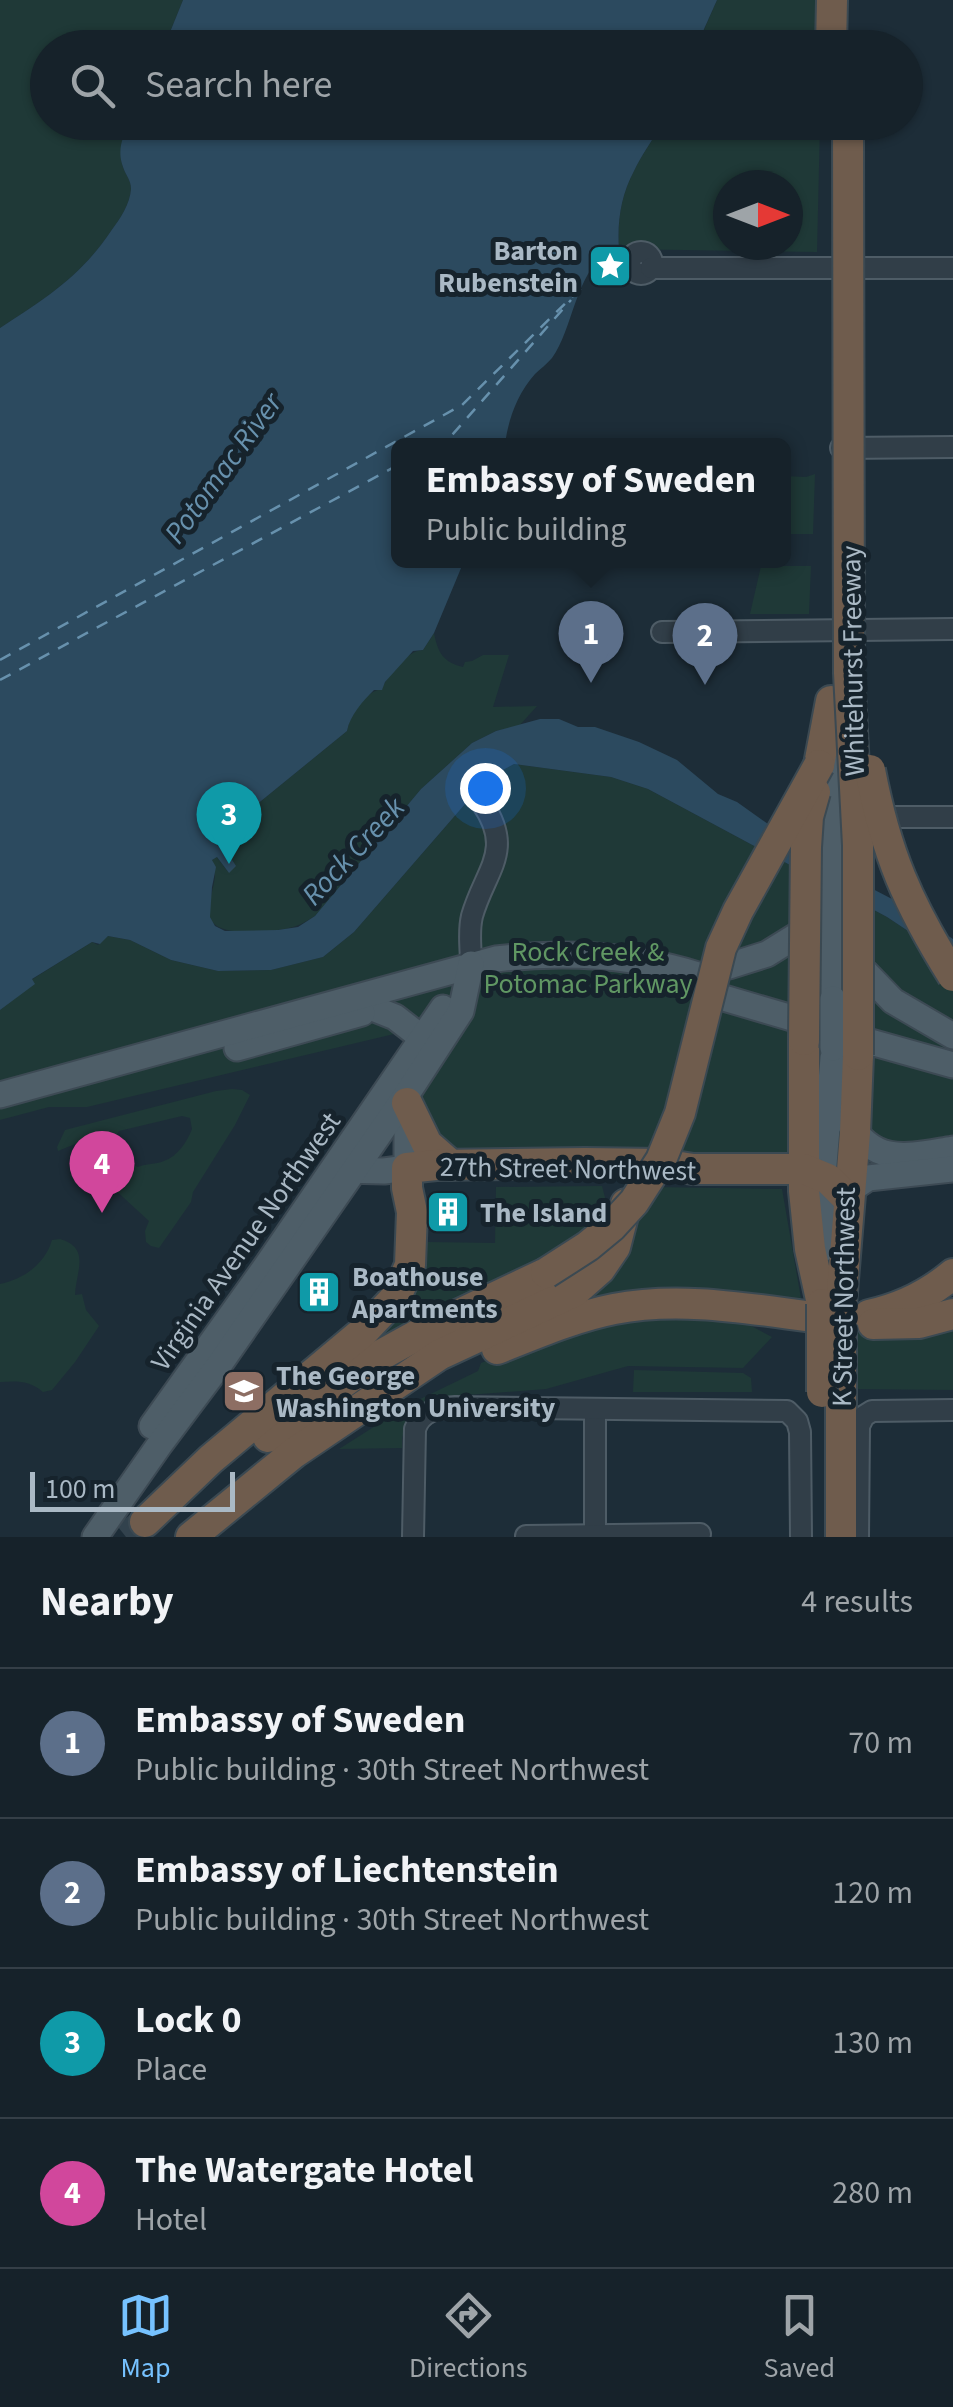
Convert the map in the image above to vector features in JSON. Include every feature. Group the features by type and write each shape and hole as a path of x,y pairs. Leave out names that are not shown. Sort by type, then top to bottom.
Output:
{"highway":[{"path":"831,30 832,0"},
{"path":"845,0 847,30"},
{"name":"Whitehurst Freeway","path":"831,140 831,701 818,784 808,817 806,847 831,1036 831,1143 848,1199"},
{"name":"Whitehurst Freeway","path":"831,1143 831,1036 858,845 850,716 844,140"},
{"path":"849,588 863,725 881,824 911,904 953,976"},
{"path":"407,1099 427,1144 451,1165 423,1180 416,1191 410,1265 402,1287 376,1320 211,1459 152,1517 221,1476 310,1404 381,1354 575,1256 634,1202 674,1131 721,948 819,765"},
{"path":"831,1143 834,1184 848,1199"},
{"name":"27th Street Northwest","path":"407,1168 585,1163 662,1164 693,1169 831,1143"},
{"name":"K Street Northwest","path":"822,1537 842,1304 804,1191 831,1143"},
{"path":"585,1163 609,1181 617,1197 622,1224"},
{"path":"407,1168 406,1188 412,1212"},
{"path":"191,1537 294,1453 439,1354 574,1292 615,1247 630,1192 641,1180 693,1169"},
{"name":"K Street Northwest","path":"840,1537 826,1250 848,1199"},
{"path":"953,1274 909,1303 870,1319 919,1322 953,1314"},
{"path":"357,1410 534,1334 618,1308 666,1304 826,1311"}],"main road":[{"path":"842,30 845,0"},
{"path":"831,1036 841,630 844,140"},
{"path":"0,1095 469,973 573,972 639,978 707,978 777,950 796,936"},
{"path":"0,1112 375,1009 469,973"},
{"name":"Virginia Avenue Northwest","path":"100,1533 344,1170 406,1061 469,973"},
{"name":"Virginia Avenue Northwest","path":"76,1537 344,1170 407,1099 461,1011 469,973"},
{"path":"866,973 893,1001 953,1036"},
{"path":"707,978 831,1036 953,1064"},
{"path":"375,1009 395,1017 422,1038"},
{"path":"831,1036 953,1048"},
{"path":"406,1061 407,1168"},
{"path":"831,1143 869,1146 896,1157 953,1149"},
{"name":"27th Street Northwest","path":"344,1170 407,1168"},
{"path":"848,1199 853,1188 868,1178 953,1169"}],"street":[{"path":"652,268 953,268"},
{"path":"840,448 948,447"},
{"path":"662,632 953,629"},
{"name":"Virginia Avenue Northwest","path":"469,973 470,924 497,848 495,825 482,804"},
{"path":"834,818 953,816"},
{"path":"413,1537 414,1438 418,1422 427,1413 446,1408 595,1409 606,1536"},
{"name":"K Street Northwest","path":"595,1409 782,1410 792,1414 800,1432 801,1537"},
{"name":"K Street Northwest","path":"858,1537 859,1426 864,1416 872,1410 953,1410"},
{"path":"526,1536 700,1534"}],"green space":[{"path":"0,0 183,0 171,30 30,30 30,140 123,140 121,156 131,189 118,221 87,261 47,296 0,328"},
{"path":"717,0 822,0 821,30 704,30"},
{"path":"652,140 820,140 817,252 803,252 803,170 713,170 713,250 619,249 619,219 626,190"},
{"path":"815,474 813,534 791,534 791,476"},
{"path":"811,566 809,614 750,614 761,568"},
{"path":"434,633 442,656 463,667 465,662 483,655 509,655 493,707 537,706 519,726 496,731 472,743 421,789 315,916 293,927 261,932 234,931 214,924 209,912 215,876 212,860 217,857 229,873 225,849 239,819 347,731 364,699 382,689 398,664 423,650"},
{"name":"Rock Creek & Potomac Parkway","path":"514,764 611,777 648,789 887,917 953,961 953,1141 685,1157 441,1146 429,1143 411,1030 87,1107 49,1107 0,1120 0,1010 34,983 31,980 108,936 130,940 171,960 218,971 271,970 323,957 354,932 479,788"},
{"path":"242,1090 250,1095 193,1192 191,1202 159,1248 146,1242 149,1221 112,1187 80,1142 58,1151 65,1130 216,1091","holes":["182,1116 190,1118 192,1129 187,1139 169,1159 138,1167 117,1158 112,1142 119,1131"]},
{"path":"602,1186 608,1209 573,1242 375,1347 355,1347 428,1242 495,1243 496,1187"},
{"path":"653,1187 782,1189 803,1310 532,1318"},
{"path":"52,1240 70,1243 79,1254 75,1295 82,1294 86,1310 99,1326 52,1390 43,1392 28,1383 0,1382 0,1284 32,1269"},
{"path":"727,1313 772,1337 743,1368 628,1366 546,1389 434,1400 420,1406 407,1422 402,1448 339,1449 410,1404 478,1371 481,1363 518,1348 615,1317"},
{"path":"953,1325 953,1390 854,1389 854,1331 893,1333"},
{"path":"634,1370 743,1373 751,1378 752,1392 633,1392"}],"water":[{"path":"183,0 717,0 704,30 171,30"},
{"name":"Potomac River","path":"123,140 652,140 626,190 619,219 619,249 605,255 585,280 560,345 518,399 506,438 391,438 391,568 461,568 423,650 413,651 382,690 370,694 354,714 347,731 239,819 238,834 225,849 236,866 229,873 217,857 212,860 216,867 210,917 215,926 225,931 298,927 315,916 421,789 472,743 496,731 540,719 559,719 639,742 677,760 718,794 737,802 823,863 892,899 953,939 953,961 887,917 648,789 611,777 514,764 479,788 354,932 323,957 271,970 218,971 171,960 130,940 108,936 100,944 92,942 32,979 35,984 0,1010 0,328 74,274 121,216 131,189 120,155"}],"ferry route":[{"path":"402,438 462,405 585,284"},
{"path":"447,438 571,300"},
{"path":"0,660 391,444"},
{"path":"0,680 391,469"}],"tunnel":[{"path":"126,1537 145,1522"}],"place":[{"name":"Barton Rubenstein","path":"610,266"},
{"name":"Embassy of Sweden","path":"591,683"},
{"name":"Embassy of Liechtenstein","path":"705,685"},
{"name":"Lock 0","path":"229,864"},
{"name":"The Island","path":"448,1212"},
{"name":"The Watergate Hotel","path":"102,1213"},
{"name":"Boathouse Apartments","path":"319,1292"},
{"name":"The George Washington University","path":"244,1391"}],"water label":[{"name":"Rock Creek","path":"353,851"}]}
